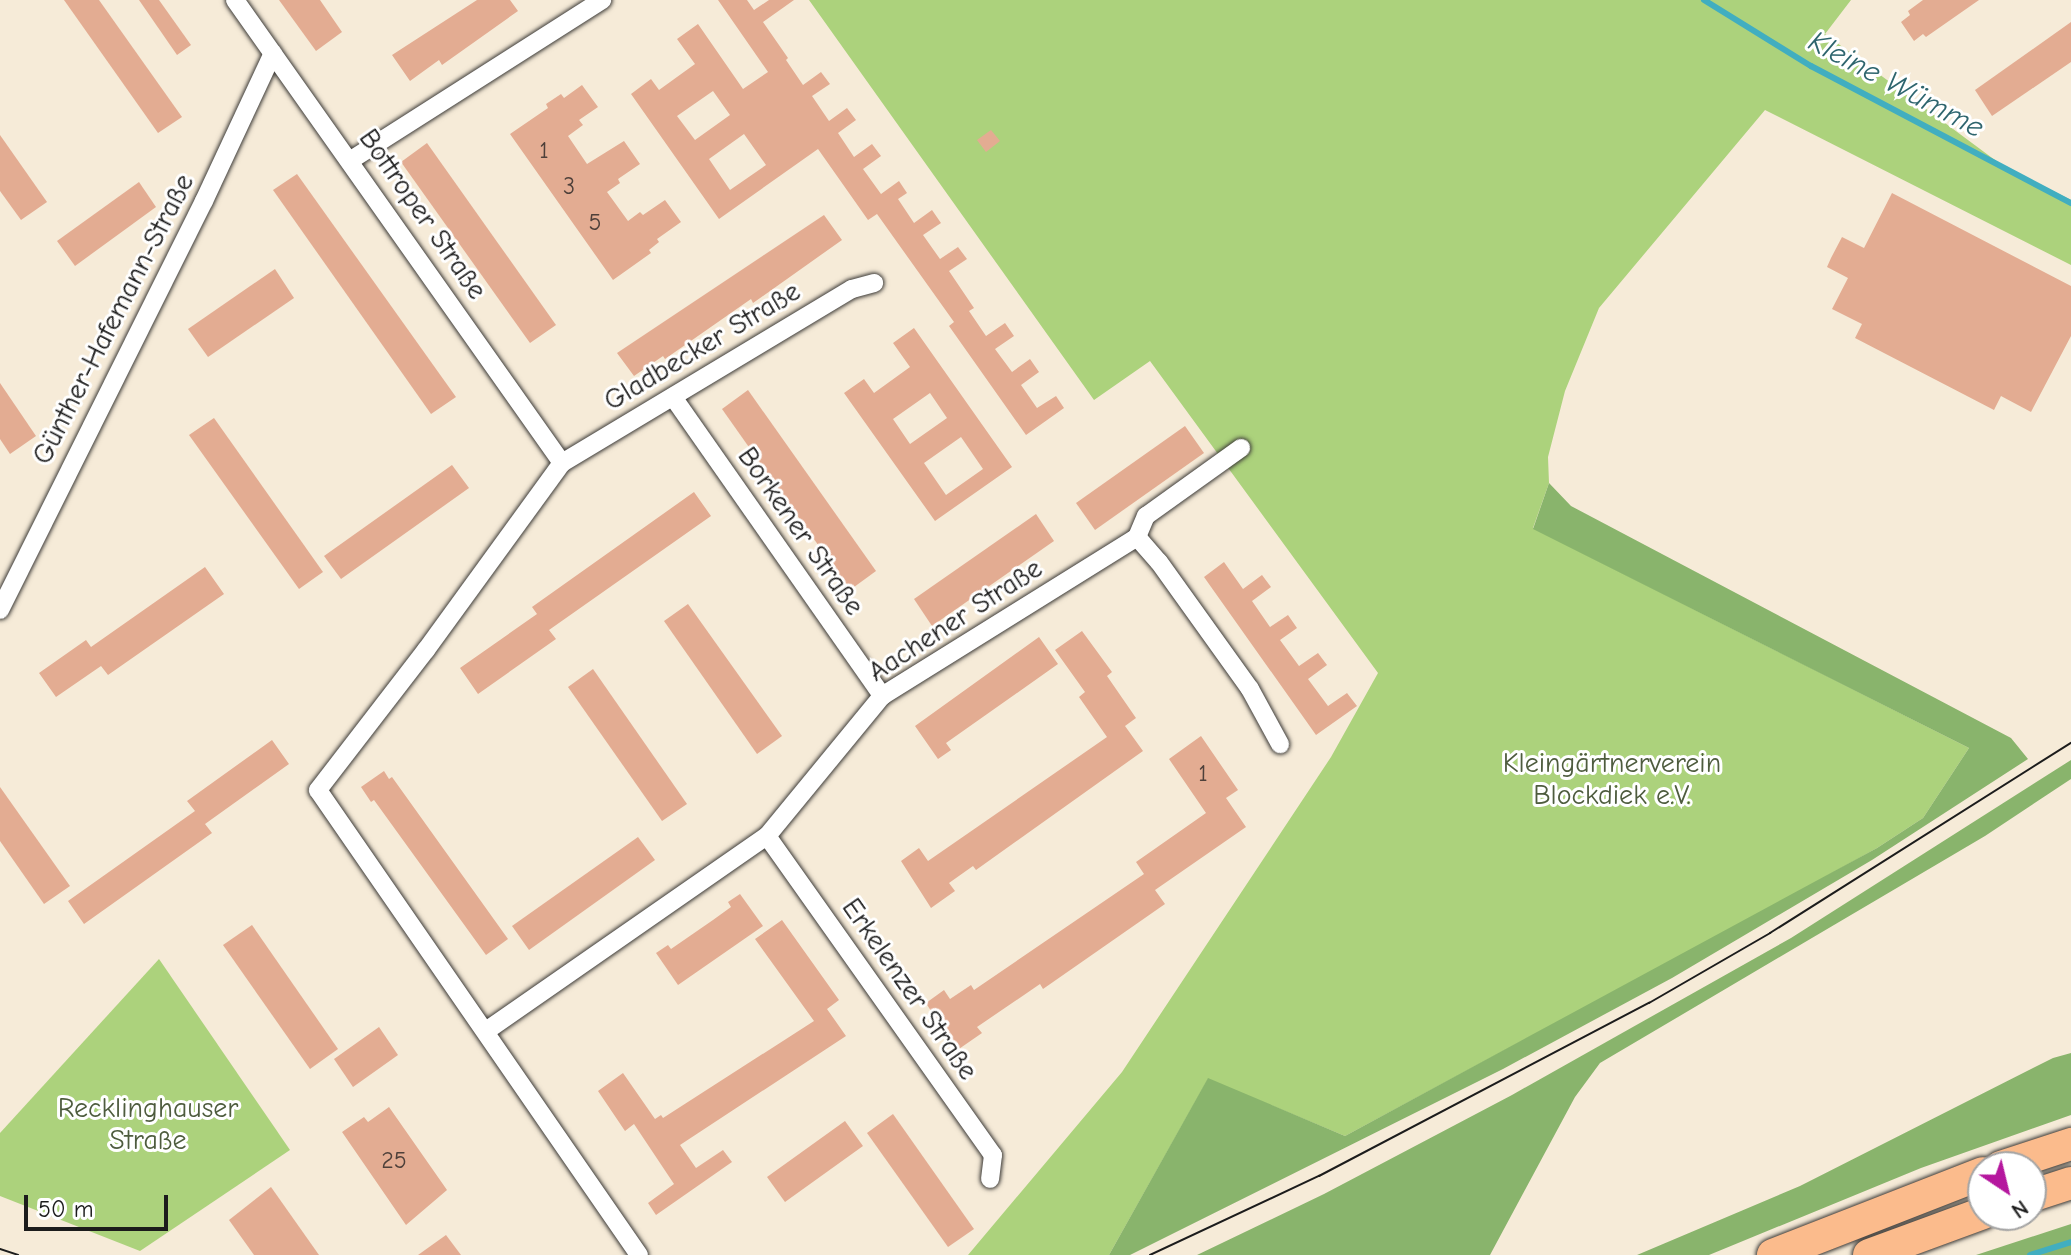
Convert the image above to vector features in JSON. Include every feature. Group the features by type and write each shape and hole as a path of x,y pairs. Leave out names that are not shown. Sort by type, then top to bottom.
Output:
{"highway":[{"path":"2047,1152 2071,1144"},
{"path":"1773,1255 1967,1179"},
{"path":"2047,1191 2071,1183"},
{"path":"1869,1255 1967,1219"}],"street":[{"name":"Bottroper Straße","path":"235,0 351,160 562,463"},
{"path":"351,160 602,0"},
{"name":"Günther-Hafemann-Straße","path":"0,610 204,201 273,53"},
{"name":"Gladbecker Straße","path":"562,463 852,289 874,283"},
{"name":"Borkener Straße","path":"673,397 882,696"},
{"name":"Aachener Straße","path":"486,1031 767,836 882,696 1137,537 1146,516 1241,448"},
{"path":"562,463 426,650 318,790 639,1255"},
{"path":"1137,537 1159,562 1250,689 1280,744"},
{"name":"Erkelenzer Straße","path":"767,836 993,1155 990,1179"}],"green space":[{"name":"Kleingärtnerverein Blockdiek e.V.","path":"809,0 1851,0 1825,34 2003,166 2071,200 2071,265 1765,110 1599,308 1565,391 1548,457 1549,483 1533,528 1969,748 1923,818 1877,848 1749,919 1345,1136 1208,1079 1109,1255 968,1255 1122,1072 1331,757 1378,673 1150,361 1094,400"},
{"path":"1549,483 1571,506 2011,738 2028,759 1872,860 1672,978 1503,1069 1130,1255 1109,1255 1208,1078 1345,1136 1877,848 1923,818 1969,748 1533,529"},
{"path":"2071,760 2071,779 1985,836 1600,1063 1575,1097 1490,1255 1197,1255 1324,1194 1512,1095 1791,938"},
{"name":"Recklinghauser Straße","path":"159,959 290,1150 140,1251 0,1196 0,1133"},
{"path":"2071,1053 2071,1115 1921,1168 1709,1255 1637,1255 1800,1186 2053,1058"},
{"path":"2071,1224 2071,1255 1976,1255"}],"building":[{"path":"64,0 99,0 182,117 158,133"},
{"path":"139,0 159,0 191,45 177,55"},
{"path":"279,0 320,0 342,32 316,51"},
{"path":"477,0 510,0 518,11 442,65 439,60 410,81 392,55"},
{"path":"718,0 747,0 754,10 769,0 794,0 763,22 788,58 786,60 803,85 821,72 830,84 812,96 829,121 847,108 856,120 838,133 854,157 872,144 881,156 863,169 881,194 899,181 907,193 898,199 914,223 932,210 941,223 923,235 940,259 958,247 967,259 949,271 974,308 969,311 986,336 1005,323 1014,336 995,349 1012,372 1030,359 1039,372 1021,385 1037,408 1056,396 1064,408 1026,435 949,326 954,322 877,214 868,220 818,149 719,219 631,94 651,79 659,90 695,64 677,39 698,24 743,89 768,72","holes":["713,91 730,115 695,140 677,116","744,134 766,165 730,190 709,159"]},
{"path":"1923,0 1979,0 1926,37 1923,34 1914,41 1901,22 1910,15 1908,11"},
{"path":"2071,22 2071,62 1992,116 1975,90"},
{"path":"582,85 598,107 579,120 583,125 568,136 587,164 624,141 640,164 618,179 620,183 607,192 628,221 665,200 681,222 657,239 659,242 649,250 651,253 613,280 510,134 548,108 546,104 561,94 564,98"},
{"path":"991,130 1000,141 986,152 977,140"},
{"path":"0,135 47,202 21,220 0,191"},
{"path":"427,143 556,325 530,343 401,162"},
{"path":"297,174 456,397 431,414 273,190"},
{"path":"139,182 156,207 75,266 57,241"},
{"path":"1892,193 2071,286 2071,336 2031,412 2001,396 1994,410 1855,338 1862,324 1832,309 1848,278 1827,267 1831,258 1842,237 1864,248"},
{"path":"824,215 842,240 753,303 751,299 665,359 663,356 634,376 617,353"},
{"path":"275,269 294,298 208,357 188,329"},
{"path":"914,328 1012,467 935,521 844,393 864,379 874,393 910,367 893,343","holes":["930,393 947,418 910,444 893,419","961,437 983,469 946,495 924,463"]},
{"path":"0,383 36,436 10,454 0,439"},
{"path":"748,390 876,571 850,590 722,409"},
{"path":"214,418 323,572 299,589 189,435"},
{"path":"1185,426 1204,453 1095,530 1076,503"},
{"path":"452,465 469,488 341,579 324,556"},
{"path":"694,492 711,516 549,630 556,639 478,694 460,668 537,614 532,607"},
{"path":"1036,514 1054,541 932,626 914,599"},
{"path":"1224,562 1243,589 1262,575 1271,587 1252,601 1270,627 1288,615 1297,628 1280,640 1299,666 1318,653 1327,665 1308,679 1328,706 1347,693 1357,706 1316,735 1204,577"},
{"path":"205,567 224,594 108,675 101,666 56,697 39,673 86,640 91,647"},
{"path":"688,604 782,736 757,754 664,621"},
{"path":"1082,631 1112,672 1107,676 1136,718 1125,726 1143,751 976,870 973,866 949,883 955,891 931,908 901,861 919,848 928,861 1107,737 1079,697 1085,692 1055,650"},
{"path":"1039,637 1058,664 946,743 951,750 938,759 915,726"},
{"path":"593,669 687,804 662,821 568,687"},
{"path":"1201,736 1238,790 1226,798 1246,827 1155,890 1165,904 1043,989 1040,984 977,1027 982,1033 956,1051 926,1003 944,990 950,999 971,985 974,990 1144,874 1136,862 1206,813 1169,759"},
{"path":"272,740 289,764 205,824 212,833 84,924 68,901 195,811 187,801"},
{"path":"384,771 389,779 392,777 508,939 486,955 374,800 371,802 361,787"},
{"path":"0,787 70,886 44,904 0,841"},
{"path":"638,837 655,860 529,950 512,926"},
{"path":"740,894 763,926 678,985 656,953 668,945 671,949 713,920 731,907 728,902"},
{"path":"782,920 839,1000 827,1009 846,1036 680,1145 696,1168 723,1150 732,1162 656,1215 648,1203 674,1184 634,1124 625,1131 598,1091 623,1073 655,1119 661,1115 663,1118 814,1021 755,939"},
{"path":"252,925 338,1049 310,1069 223,945"},
{"path":"379,1027 398,1055 353,1087 334,1059"},
{"path":"389,1107 447,1190 406,1225 342,1132 364,1117 368,1122"},
{"path":"893,1114 974,1229 948,1247 867,1133"},
{"path":"845,1121 863,1146 785,1202 767,1177"},
{"path":"271,1187 319,1255 254,1255 229,1220"},
{"path":"446,1235 461,1255 418,1255"}],"waterway":[{"name":"Kleine Wümme","path":"1704,0 1811,66 2071,203"},
{"path":"2030,1255 2071,1242"}],"tram line":[{"path":"1150,1255 1319,1176 1649,1003 1770,933 2071,743"},
{"path":"0,1249 18,1255"}]}
